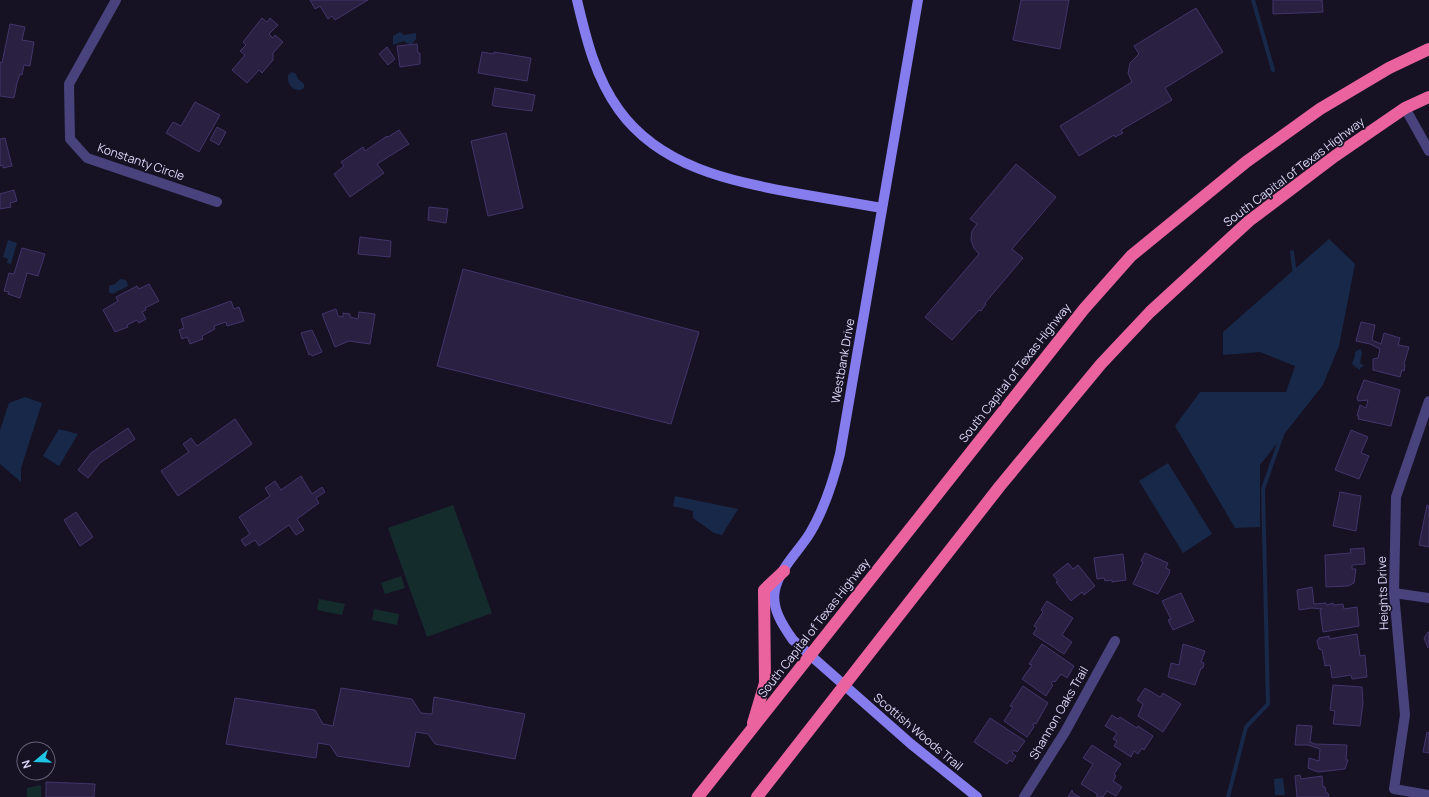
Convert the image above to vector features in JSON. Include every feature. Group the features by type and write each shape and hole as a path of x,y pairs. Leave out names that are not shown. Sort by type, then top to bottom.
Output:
{"highway":[{"name":"South Capital of Texas Highway","path":"698,797 1084,309 1131,256 1246,162 1320,109 1389,68 1429,49"},
{"name":"South Capital of Texas Highway","path":"757,797 1000,486 1101,364 1150,312 1249,221 1335,156 1405,108 1429,98"},
{"path":"750,731 765,683 764,590 784,571"}],"street":[{"name":"Konstanty Circle","path":"116,0 68,84 70,139 86,158 217,202"},
{"path":"577,0 588,45 607,90 619,110 638,132 662,151 692,167 724,178 753,185 882,208"},
{"name":"Westbank Drive","path":"844,686 793,640 782,624 776,607 775,590 784,571 809,534 824,508 833,485 840,454 918,0"},
{"path":"1405,108 1429,151"},
{"name":"Heights Drive","path":"1429,401 1396,497 1394,593 1405,715 1394,789 1429,795"},
{"path":"1394,593 1429,598"},
{"name":"Shannon Oaks Trail","path":"1024,797 1065,732 1116,641"},
{"name":"Scottish Woods Trail","path":"844,686 911,744 977,797"}],"green space":[{"path":"453,505 492,613 427,637 388,528"},
{"path":"401,576 405,588 385,594 381,583"},
{"path":"319,599 345,604 342,615 317,610"},
{"path":"374,609 399,614 397,625 372,620"},
{"path":"41,785 41,797 27,797 27,788"}],"water":[{"path":"400,32 404,35 416,33 416,39 412,44 408,44 404,41 393,45 393,36"},
{"path":"292,72 296,74 298,79 304,84 304,88 301,90 293,88 289,84 288,75"},
{"path":"1329,239 1355,264 1339,346 1323,385 1260,465 1260,527 1235,528 1175,426 1200,392 1286,392 1295,366 1260,352 1223,355 1223,332"},
{"path":"8,240 17,243 11,264 7,263 8,259 3,257"},
{"path":"120,279 126,280 128,286 112,294 109,292 109,286 115,284"},
{"path":"1360,349 1362,353 1360,363 1364,366 1360,368 1360,370 1352,364 1355,352"},
{"path":"25,397 42,403 21,468 21,482 0,464 0,430 9,403"},
{"path":"59,429 78,434 59,466 43,456"},
{"path":"1168,463 1212,534 1183,553 1139,481"},
{"path":"675,496 738,509 722,535 714,533 693,518 693,511 673,506"},
{"path":"1283,778 1285,795 1275,795 1274,779"}],"building":[{"path":"310,0 368,0 335,20 332,16 328,19 320,6 315,9"},
{"path":"1021,0 1069,0 1060,49 1013,40"},
{"path":"1273,0 1322,0 1323,12 1273,14"},
{"path":"1196,8 1223,52 1165,88 1172,100 1121,130 1123,133 1115,137 1114,135 1079,156 1060,126 1132,82 1128,73 1130,63 1139,54 1134,46"},
{"path":"262,18 267,22 270,18 278,25 269,34 273,38 275,35 283,42 273,53 273,60 262,73 259,70 247,83 232,70 245,55 240,51 246,45 243,42"},
{"path":"10,24 25,27 22,40 34,42 30,66 24,65 22,75 20,74 17,83 14,98 0,96 0,62 2,63"},
{"path":"417,44 418,53 420,53 420,64 400,67 397,46"},
{"path":"387,47 395,59 388,65 379,54"},
{"path":"482,52 494,54 494,52 531,58 527,81 478,73"},
{"path":"495,88 535,95 532,111 492,105"},
{"path":"195,102 220,115 199,152 166,133 173,122 181,126"},
{"path":"217,127 226,132 219,145 210,140"},
{"path":"399,130 409,144 377,164 384,173 350,197 334,174 344,166 341,162 363,147 365,151 387,136 388,137"},
{"path":"506,133 523,208 488,216 471,141"},
{"path":"5,138 12,166 3,168 3,165 0,166 0,139"},
{"path":"1016,164 1056,197 1012,249 1023,258 985,303 986,304 981,311 979,310 952,340 925,317 979,254 974,248 971,240 972,231 977,224 970,219"},
{"path":"14,190 17,201 10,203 11,207 0,209 0,194"},
{"path":"429,207 448,209 446,223 428,220"},
{"path":"360,237 391,241 390,257 358,254"},
{"path":"22,248 45,254 38,276 27,273 20,298 4,291 9,273 14,274"},
{"path":"463,269 699,332 671,424 437,366"},
{"path":"149,284 159,301 145,308 146,310 142,312 146,319 139,323 137,320 127,325 128,327 115,332 103,310 118,301 116,297 137,286 139,289"},
{"path":"231,301 234,309 239,307 244,321 227,326 226,322 214,326 215,329 202,336 203,339 190,344 187,337 182,339 179,330 184,328 181,319"},
{"path":"336,309 338,316 343,317 343,313 350,314 350,317 358,319 359,312 375,314 370,344 349,341 335,347 322,314"},
{"path":"1361,322 1375,325 1372,340 1381,344 1384,333 1400,338 1398,345 1409,347 1404,364 1404,371 1402,370 1400,377 1373,370 1373,359 1378,358 1380,349 1370,344 1356,341"},
{"path":"312,330 322,352 312,356 311,354 309,355 301,333"},
{"path":"1364,380 1400,390 1391,426 1358,419 1359,416 1357,416 1360,405 1366,408 1368,400 1358,401 1357,398"},
{"path":"235,419 252,444 178,496 161,471 189,452 183,444 191,438 197,446"},
{"path":"128,428 135,439 100,463 88,478 78,470 91,453"},
{"path":"1351,430 1368,437 1361,453 1369,456 1359,479 1335,470"},
{"path":"301,476 312,494 322,487 325,492 316,498 319,503 297,519 304,530 296,535 289,525 259,546 255,540 245,546 241,540 250,534 239,517 270,496 265,488 275,481 281,490"},
{"path":"1340,492 1361,496 1356,531 1333,526"},
{"path":"1427,505 1429,506 1429,547 1419,545"},
{"path":"76,512 93,537 80,546 64,520"},
{"path":"1364,548 1365,564 1352,565 1352,569 1356,569 1354,583 1348,586 1326,587 1325,555 1351,553 1350,549"},
{"path":"1145,553 1168,563 1166,568 1170,570 1169,574 1158,594 1133,584 1143,562 1141,561"},
{"path":"1123,554 1126,580 1112,582 1112,580 1105,581 1104,578 1097,579 1094,558"},
{"path":"1068,563 1073,569 1078,565 1095,586 1084,595 1082,592 1071,601 1056,582 1058,581 1053,575"},
{"path":"1312,587 1314,604 1343,604 1344,609 1357,607 1359,626 1323,632 1320,610 1322,609 1312,608 1299,610 1297,590"},
{"path":"1181,593 1194,621 1173,630 1168,620 1171,619 1162,601"},
{"path":"1047,601 1073,618 1062,635 1072,642 1064,654 1033,634 1037,628 1034,626 1043,612 1041,610"},
{"path":"1429,632 1428,648 1424,638"},
{"path":"1357,634 1360,656 1365,655 1367,677 1352,679 1351,675 1332,678 1330,665 1325,666 1322,650 1319,649 1317,641 1319,638 1329,636 1329,639"},
{"path":"1042,644 1074,666 1067,678 1061,674 1055,682 1053,681 1051,684 1053,685 1046,696 1022,679 1032,665 1029,664"},
{"path":"1183,644 1205,651 1201,662 1204,663 1203,668 1201,668 1195,685 1168,677 1171,663 1179,665"},
{"path":"1333,685 1362,687 1363,703 1360,726 1333,724 1335,711 1330,710"},
{"path":"1023,686 1048,703 1036,724 1034,723 1034,727 1027,737 1004,721 1013,707 1010,706"},
{"path":"341,688 412,699 421,713 432,714 434,697 525,714 515,759 435,744 428,734 416,732 409,767 337,756 330,745 318,743 316,758 226,744 235,698 315,710 323,724 333,726"},
{"path":"1145,688 1160,697 1163,693 1181,704 1163,732 1138,716 1143,704 1137,700"},
{"path":"1112,715 1118,719 1120,717 1137,728 1138,726 1153,736 1144,750 1142,748 1138,754 1134,751 1131,757 1114,746 1117,741 1113,739 1117,733 1105,726"},
{"path":"990,718 1025,741 1017,752 1014,750 1012,753 1016,756 1012,762 1010,760 1007,764 974,742"},
{"path":"1297,725 1312,726 1310,742 1315,744 1347,745 1346,760 1348,760 1345,769 1318,772 1308,768 1309,758 1319,761 1320,749 1308,745 1295,745"},
{"path":"1427,732 1429,733 1429,753 1423,752"},
{"path":"1092,745 1121,764 1114,774 1116,776 1113,781 1122,787 1116,796 1107,791 1103,797 1097,797 1097,794 1081,784 1093,764 1083,758"},
{"path":"1300,775 1301,779 1322,776 1323,787 1325,787 1326,793 1328,793 1329,797 1297,797 1295,776"},
{"path":"46,782 95,784 94,797 46,797"},
{"path":"1072,790 1073,793 1080,797 1068,797"}],"waterway":[{"path":"1253,0 1273,70"},
{"path":"1292,252 1295,275"},
{"path":"1228,797 1246,727 1268,704 1263,489 1283,432"}]}
